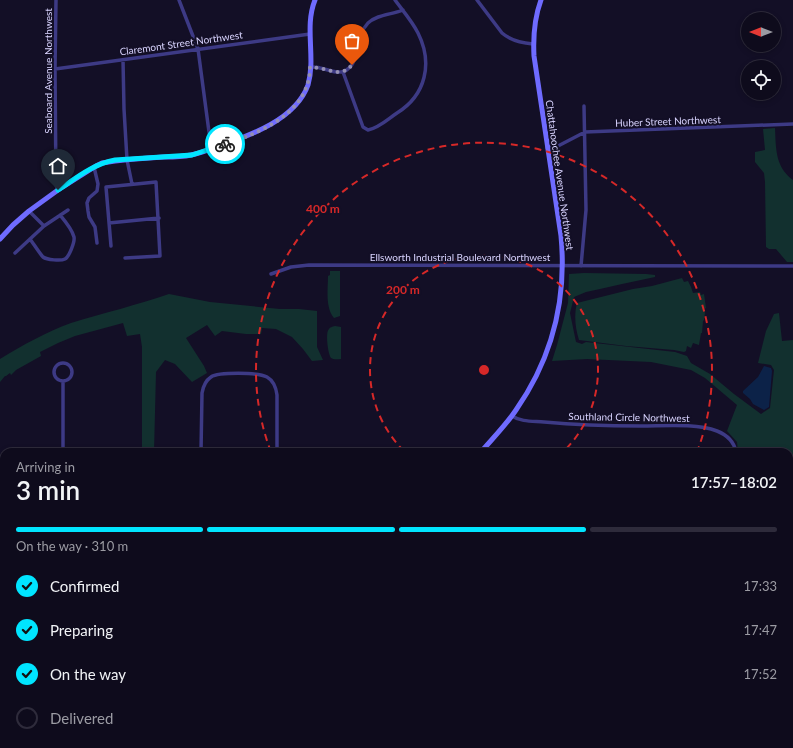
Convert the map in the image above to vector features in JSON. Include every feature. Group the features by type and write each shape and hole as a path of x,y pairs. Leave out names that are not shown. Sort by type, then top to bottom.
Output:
{"street":[{"name":"Seaboard Avenue Northwest","path":"56,0 56,185 58,190"},
{"path":"179,0 198,49 209,132 213,148"},
{"path":"0,240 28,211 94,167 109,161 192,155 257,132 272,124 287,113 305,92 309,81 310,19 315,0"},
{"path":"343,72 363,127 366,129 370,130 380,125 410,104 420,88 424,76 426,64 424,47 414,25 395,0"},
{"path":"477,0 502,33 511,39 533,44"},
{"name":"Chattahoochee Avenue Northwest","path":"484,448 512,416 534,381 543,363 556,323 562,286 563,266 561,236 544,130 533,44 536,18 541,0"},
{"path":"310,67 336,72 343,72 347,70 354,62 358,38 367,24 379,16 402,10"},
{"name":"Claremont Street Northwest","path":"55,69 310,34"},
{"path":"123,60 124,109 128,160 132,184"},
{"path":"581,266 586,210 584,106"},
{"name":"Huber Street Northwest","path":"547,148 558,146 585,132 793,124"},
{"path":"94,167 98,184 97,191 87,203 88,211 95,227 97,243"},
{"path":"110,246 106,186 156,182 160,256 125,258"},
{"path":"15,253 46,225 68,210"},
{"path":"28,211 46,225"},
{"path":"30,239 43,257 57,260 66,259 73,246 74,236 60,215"},
{"path":"108,222 159,218"},
{"name":"Ellsworth Industrial Boulevard Northwest","path":"271,274 291,267 309,265 793,266"},
{"path":"64,363 69,365 72,370 72,374 69,379 62,381 56,377 54,371 58,364 64,363"},
{"path":"201,448 203,387 210,377 222,374 239,373 260,374 266,376 274,383 277,395 277,448"},
{"path":"62,381 63,448"},
{"name":"Southland Circle Northwest","path":"512,416 520,420 569,425 696,427 716,431 729,438 735,445 735,448"}],"green space":[{"path":"775,128 776,150 780,163 787,175 793,180 793,262 787,262 776,249 769,249 766,247 764,173 755,162 755,152 765,150 763,129"},
{"path":"330,271 340,271 340,316 334,318 329,309 328,303 328,276 330,275"},
{"path":"569,274 655,275 655,277 586,292 574,297 570,313 576,342 582,344 586,342 675,352 687,356 691,363 710,374 761,414 770,408 774,370 771,365 758,363 766,331 774,314 779,313 782,341 793,340 793,448 738,448 737,442 727,431 737,405 705,378 691,370 651,362 587,359 552,361 568,303"},
{"path":"682,278 684,282 688,281 693,293 700,292 701,295 704,294 706,308 704,309 705,313 699,345 693,343 691,348 687,346 686,351 684,352 579,340 575,321 577,303"},
{"path":"169,294 210,302 317,311 317,347 323,360 312,361 292,337 276,329 262,328 261,334 222,331 215,336 207,325 186,338 207,373 192,382 175,364 165,360 156,372 154,448 142,448 142,347 140,334 127,336 123,323 75,336 58,343 40,352 41,356 16,370 11,375 10,373 5,376 0,382 0,359 35,339 71,323"},
{"path":"335,326 341,327 341,359 331,358 328,348 328,331 330,328"}],"water":[{"path":"764,366 771,368 772,371 769,407 764,410 753,404 743,393 743,391 758,377"}],"way so far":[{"path":"225,144 257,132 272,124 287,113 305,92 309,81 310,67 343,72 352,65"}],"route":[{"path":"58,190 102,163 115,160 192,155 225,144"}]}
